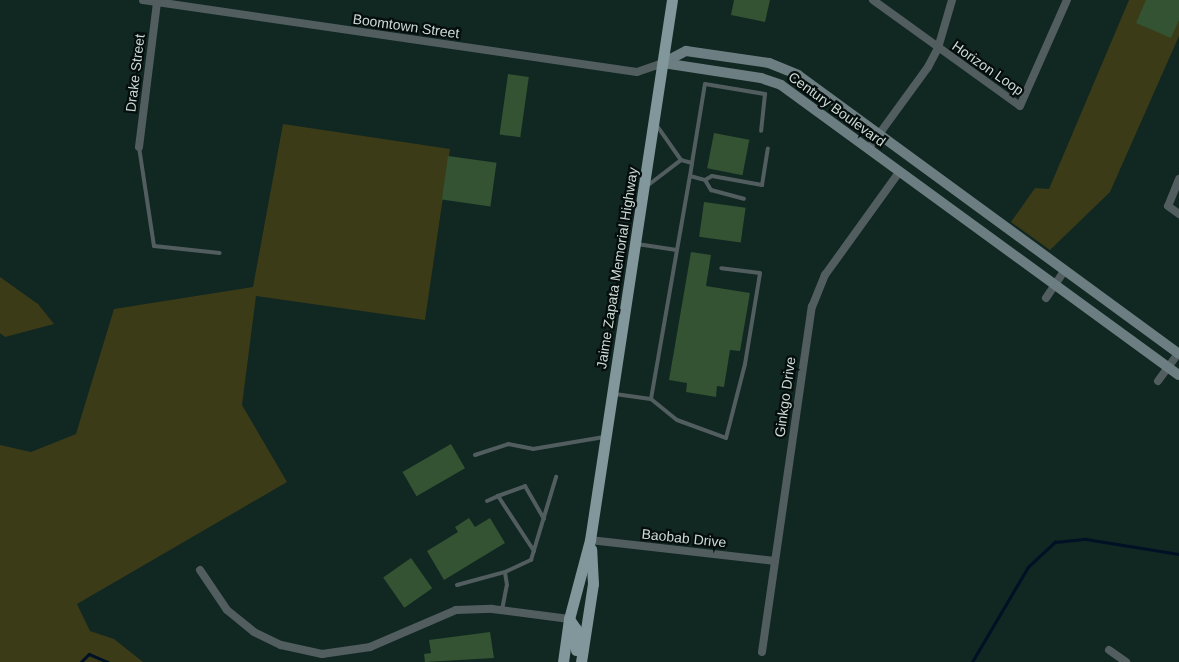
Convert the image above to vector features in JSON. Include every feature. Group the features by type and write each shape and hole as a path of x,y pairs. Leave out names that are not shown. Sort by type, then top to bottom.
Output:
{"main road":[{"name":"Jaime Zapata Memorial Highway","path":"563,662 569,619 590,540 672,0"},
{"name":"Jaime Zapata Memorial Highway","path":"581,662 593,584 590,540"},
{"path":"569,619 578,635 574,662"}],"street":[{"name":"Boomtown Street","path":"143,0 638,72 663,63"},
{"name":"Horizon Loop","path":"873,0 1020,106 1067,0"},
{"path":"869,148 938,48 952,0"},
{"name":"Drake Street","path":"139,147 157,2"},
{"name":"Century Boulevard","path":"663,63 686,51 769,63 798,75 1178,353"},
{"name":"Century Boulevard","path":"663,63 768,80 786,88 1179,375"},
{"name":"Ginkgo Drive","path":"762,652 812,307 825,275 900,172"},
{"path":"1179,180 1168,206 1179,214"},
{"path":"1046,298 1065,270"},
{"path":"1158,381 1178,353"},
{"name":"Baobab Drive","path":"590,540 775,561"},
{"path":"200,570 228,610 254,632 281,644 322,654 370,647 456,610 502,610 569,619"},
{"path":"1109,650 1126,662"}],"lane":[{"path":"761,131 768,80"},
{"path":"651,399 705,84 765,94"},
{"path":"654,121 681,160 692,164"},
{"path":"139,147 154,246 220,253"},
{"path":"705,180 712,176 762,186 768,148"},
{"path":"644,188 681,160"},
{"path":"690,176 705,180 711,190 744,199"},
{"path":"636,243 677,250"},
{"path":"612,394 651,399 688,425 726,438 745,364 760,273 721,268"},
{"path":"475,455 508,444 533,449 606,436"},
{"path":"457,585 525,566 534,551 556,477"},
{"path":"487,501 524,486 544,518"},
{"path":"498,496 534,551"},
{"path":"502,610 507,585 505,572"}],"shaded area":[{"path":"1129,0 1179,0 1179,36 1110,192 1050,250 1011,222 1035,188 1049,189"},
{"path":"283,124 450,149 425,320 256,296 242,405 287,482 77,604 90,631 114,639 143,662 0,662 0,445 31,452 76,434 114,309 253,287"},
{"path":"0,277 38,304 54,324 5,337 0,333"}],"building":[{"path":"734,0 770,0 765,22 731,15"},
{"path":"1146,0 1179,0 1179,20 1171,38 1136,23"},
{"path":"508,74 529,77 520,137 500,134"},
{"path":"714,133 749,140 742,175 707,168"},
{"path":"448,156 497,163 490,206 442,200"},
{"path":"704,202 746,208 741,243 699,237"},
{"path":"691,252 711,255 706,286 750,293 740,351 730,350 724,387 717,386 716,397 686,392 687,383 669,380"},
{"path":"451,444 465,468 417,496 403,472"},
{"path":"469,518 475,527 490,518 505,543 444,580 427,551 458,532 455,527"},
{"path":"411,558 432,588 404,608 383,578"},
{"path":"490,632 494,658 425,662 424,654 431,653 429,640"}],"waterway":[{"path":"972,662 1028,567 1055,542 1086,539 1179,554"},
{"path":"81,662 89,654 108,662"}]}
